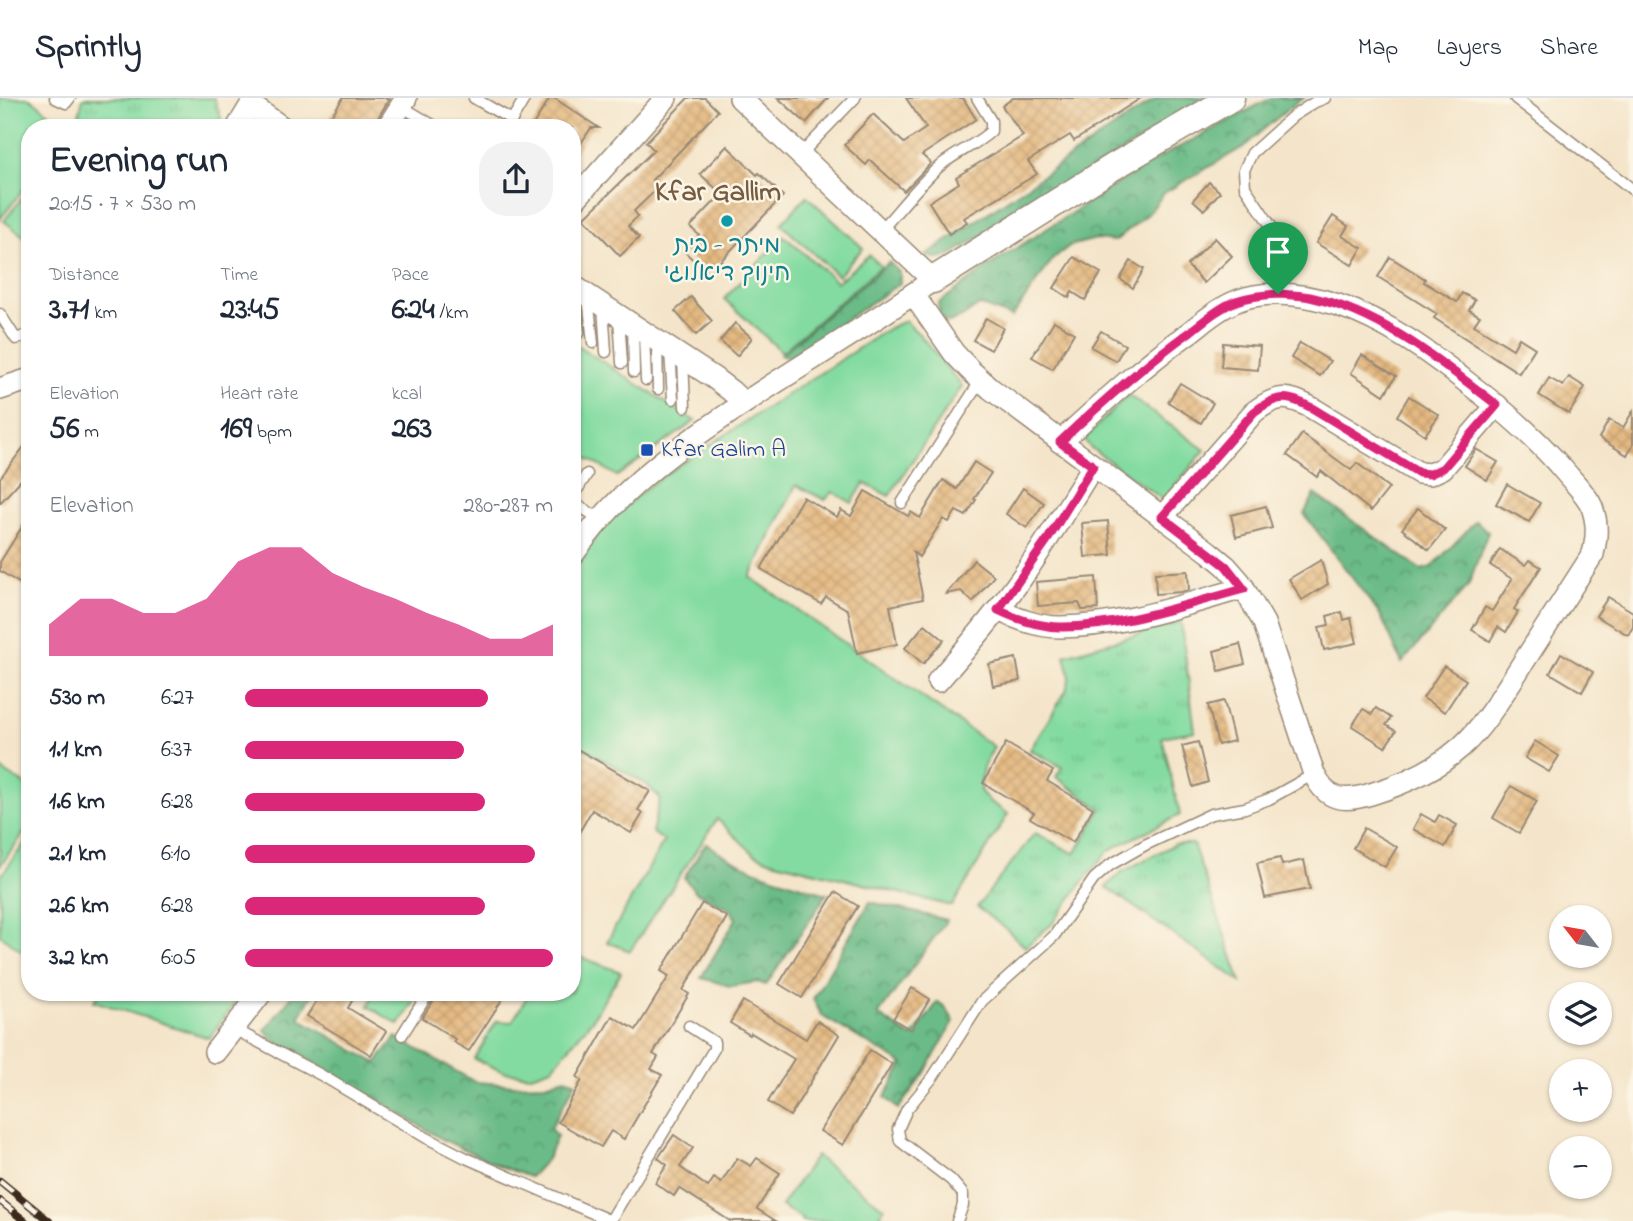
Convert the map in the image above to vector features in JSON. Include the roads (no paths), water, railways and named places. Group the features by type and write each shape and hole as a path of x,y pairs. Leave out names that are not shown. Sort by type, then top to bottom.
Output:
{"street":[{"path":"581,193 666,98"},
{"path":"740,98 881,230 923,287 954,353 981,380 1060,442 1226,566 1244,589 1264,623 1314,775 1318,784 1330,796 1342,799 1359,798 1392,788 1444,760 1463,745 1503,694 1593,554 1597,538 1597,521 1591,504 1547,451 1497,405 1436,358 1376,321 1339,305 1308,297 1278,294 1252,296 1233,302 1160,354 1101,403 1060,442"},
{"path":"581,544 600,519 661,461 744,403 1113,167 1231,98"},
{"path":"240,119 245,102 270,119"},
{"path":"393,119 404,102"},
{"path":"624,319 714,378 744,403"},
{"path":"0,388 21,382"},
{"path":"1162,517 1254,412 1280,397 1296,400 1312,408 1419,473 1430,474 1443,468 1497,405"},
{"path":"938,681 998,610 1048,539 1093,466"},
{"path":"998,610 1019,620 1059,627 1097,624 1138,617 1244,589"},
{"path":"215,1052 255,1001"}],"lane":[{"path":"55,98 66,103 70,98"},
{"path":"474,98 502,119"},
{"path":"512,119 525,98"},
{"path":"800,155 855,98"},
{"path":"881,230 938,168 991,131 991,121 977,98"},
{"path":"1278,294 1283,257 1271,226 1245,187 1244,170 1252,153 1293,116 1325,98"},
{"path":"1515,98 1633,190"},
{"path":"404,102 426,119"},
{"path":"0,314 16,339 21,337"},
{"path":"581,333 624,319"},
{"path":"593,343 624,319"},
{"path":"606,352 624,319"},
{"path":"622,363 624,319"},
{"path":"624,319 634,372"},
{"path":"624,319 646,380"},
{"path":"624,319 659,389"},
{"path":"624,319 673,399"},
{"path":"624,319 685,407"},
{"path":"902,503 981,380"},
{"path":"581,484 587,474"},
{"path":"581,506 600,519"},
{"path":"957,1221 963,1205 963,1194 951,1181 900,1141 898,1129 907,1108 933,1077 982,1001 1054,936 1094,879 1110,865 1211,814 1245,808 1269,799 1314,775"},
{"path":"402,1035 423,1001"},
{"path":"234,1029 321,1074 425,1137 466,1158 611,1221 714,1048 714,1042 689,1026"}],"railway":[{"path":"0,1181 49,1221"},
{"path":"0,1201 25,1221"}],"place":[{"name":"מיתר - בית חינוך דיאלוגי","path":"727,221"},
{"name":"Kfar Galim A","path":"647,450"}],"district":[{"name":"Kfar Gallim","path":"718,193"}]}
